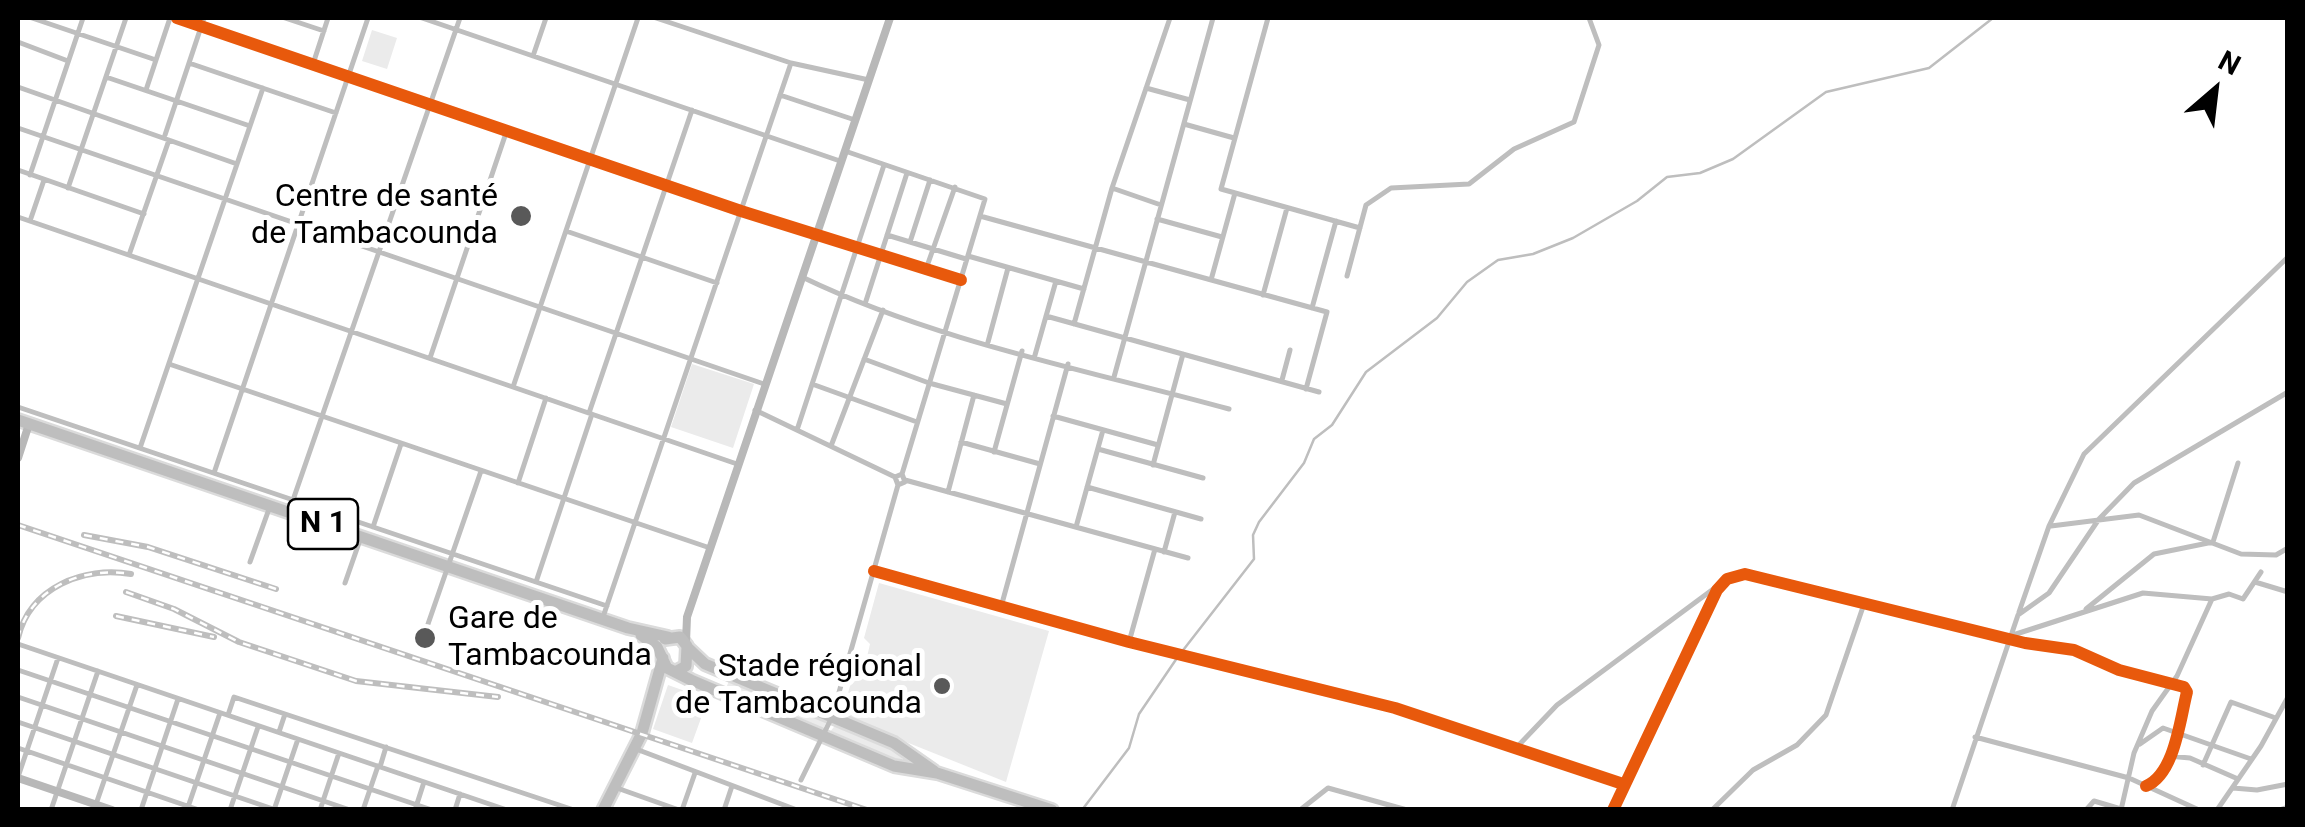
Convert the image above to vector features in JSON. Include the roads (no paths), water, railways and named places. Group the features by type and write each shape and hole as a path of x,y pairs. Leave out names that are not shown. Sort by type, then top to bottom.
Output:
{"highway":[{"name":"N 1","path":"23,422 138,454 270,506 602,620 670,636"},
{"name":"N 1","path":"628,628 650,640 662,658"},
{"path":"603,810 636,749 656,690 661,646 670,636 683,639 705,664 901,747 938,773"},
{"path":"656,690 686,666 687,647"},
{"path":"662,658 674,672 894,766 938,773 1052,810"}],"main road":[{"path":"687,647 688,617 710,548 890,18"},
{"path":"18,458 23,422"},
{"path":"670,636 688,617"},
{"path":"18,778 112,810"}],"street":[{"path":"32,18 156,60"},
{"path":"30,174 83,18"},
{"path":"68,188 126,18"},
{"path":"146,90 174,18 741,210 961,280"},
{"path":"129,256 204,18"},
{"path":"285,18 324,31"},
{"path":"312,64 328,18"},
{"path":"214,473 368,18"},
{"path":"422,18 842,161"},
{"path":"293,500 460,18"},
{"path":"533,56 546,18"},
{"path":"513,387 638,18"},
{"path":"656,18 791,63 869,80"},
{"path":"682,26 685,18"},
{"path":"1074,324 1112,188 1170,18"},
{"path":"1114,377 1213,18"},
{"path":"1268,18 1220,189 1360,228"},
{"path":"1346,276 1366,206 1384,191 1469,184 1514,149 1574,122 1599,45 1589,18"},
{"path":"18,42 68,61"},
{"path":"189,63 336,113"},
{"path":"602,620 791,63"},
{"path":"106,76 250,126"},
{"path":"18,87 237,164"},
{"path":"138,454 262,88"},
{"path":"1146,88 1190,100"},
{"path":"780,95 855,120"},
{"path":"536,582 692,110"},
{"path":"1184,124 1235,138"},
{"path":"18,128 764,384"},
{"path":"430,358 506,130"},
{"path":"800,780 832,716 984,196 846,151"},
{"path":"797,430 884,165"},
{"path":"18,170 144,214"},
{"path":"865,304 907,172"},
{"path":"30,222 44,180"},
{"path":"910,242 930,180"},
{"path":"926,268 955,187"},
{"path":"1112,188 1161,205"},
{"path":"1211,280 1235,193"},
{"path":"1263,294 1286,208"},
{"path":"980,216 1327,312 1306,389"},
{"path":"18,217 738,464"},
{"path":"1157,219 1222,237"},
{"path":"1312,308 1336,221"},
{"path":"566,231 716,282"},
{"path":"887,234 1084,288"},
{"path":"1955,809 1975,737 2049,526 2077,464 2095,442 2288,257"},
{"path":"988,342 1008,268"},
{"path":"802,277 841,296 946,330 1229,409"},
{"path":"1035,355 1056,281"},
{"path":"831,446 883,310"},
{"path":"1046,316 1319,392"},
{"path":"1281,382 1290,350"},
{"path":"994,452 1022,351"},
{"path":"1153,465 1183,354"},
{"path":"864,359 929,383 1007,404"},
{"path":"169,364 710,548"},
{"path":"1001,607 1068,364"},
{"path":"812,384 918,422"},
{"path":"2018,615 2049,593 2099,519 2152,468 2288,392"},
{"path":"948,492 974,395"},
{"path":"518,483 546,398"},
{"path":"18,407 138,454 214,473 607,606"},
{"path":"756,410 901,477 1188,558"},
{"path":"1054,416 1158,445"},
{"path":"1076,527 1103,430"},
{"path":"961,442 1040,464"},
{"path":"373,527 402,443"},
{"path":"1098,449 1203,478"},
{"path":"2212,542 2238,464"},
{"path":"428,624 482,471"},
{"path":"1088,487 1201,519"},
{"path":"250,562 270,506"},
{"path":"1164,552 1176,512"},
{"path":"2049,526 2139,516 2252,556 2276,555 2288,548"},
{"path":"345,583 361,538"},
{"path":"2083,611 2154,554 2212,542"},
{"path":"1129,642 1154,549"},
{"path":"874,571 1129,642 1395,708 1623,784"},
{"path":"2012,637 2143,593 2212,599 2229,594 2243,599 2261,572"},
{"path":"1516,748 1557,705 1726,579 1745,574 2074,650 2119,670 2173,684 2187,692 2177,732 2158,780 2146,786"},
{"path":"1613,810 1717,590 1726,579"},
{"path":"2255,582 2288,592"},
{"path":"2086,810 2094,801 2121,809 2138,746 2155,706 2173,684 2212,599"},
{"path":"1712,810 1752,770 1797,744 1826,715 1865,601"},
{"path":"18,644 502,809"},
{"path":"18,778 58,658"},
{"path":"18,670 432,810"},
{"path":"51,810 98,672"},
{"path":"95,807 137,684"},
{"path":"18,697 350,810"},
{"path":"228,715 234,697 574,810"},
{"path":"2217,810 2288,697"},
{"path":"141,810 178,698"},
{"path":"2203,765 2231,702 2274,717"},
{"path":"188,808 220,712"},
{"path":"278,732 285,714"},
{"path":"18,722 275,809 298,739"},
{"path":"230,810 258,726"},
{"path":"2138,746 2159,728 2251,760"},
{"path":"1975,737 2129,778 2199,810"},
{"path":"18,748 200,810"},
{"path":"363,810 386,748"},
{"path":"636,749 797,810"},
{"path":"320,810 339,753"},
{"path":"2168,756 2190,758 2238,778"},
{"path":"616,788 680,810 695,773"},
{"path":"416,807 424,782"},
{"path":"2233,788 2257,790 2288,784"},
{"path":"724,810 732,786"},
{"path":"1300,810 1328,788 1407,810"},
{"path":"455,810 460,794"},
{"path":"542,810 546,800"},
{"path":"2279,810 2288,807"}],"waterway":[{"path":"1082,810 1129,748 1139,714 1177,658 1254,559 1253,535 1259,522 1304,463 1314,439 1332,425 1366,372 1437,318 1467,282 1498,260 1533,254 1573,238 1637,201 1667,177 1700,173 1733,159 1826,92 1929,68 1993,18"}],"railway":[{"path":"18,525 867,810"},
{"path":"84,535 148,547 276,589"},
{"path":"18,638 34,605 61,584 95,573 131,574"},
{"path":"126,592 174,609 239,642 356,681 498,697"},
{"path":"116,616 214,637"}],"place":[{"name":"Centre de santé de Tambacounda","path":"521,216"},
{"name":"Gare de Tambacounda","path":"425,638"},
{"name":"Stade régional de Tambacounda","path":"942,686"}]}
